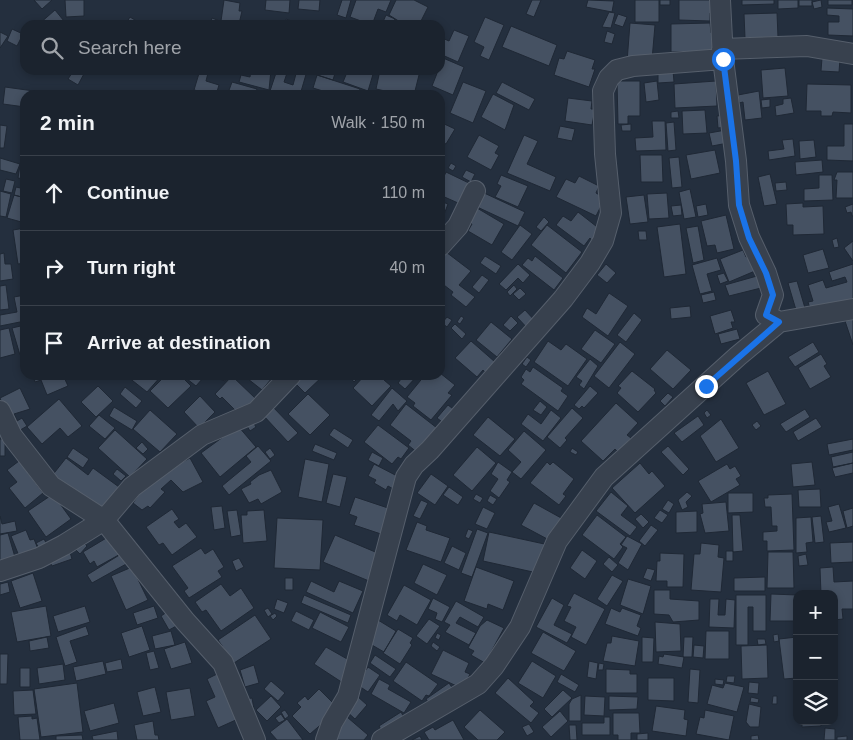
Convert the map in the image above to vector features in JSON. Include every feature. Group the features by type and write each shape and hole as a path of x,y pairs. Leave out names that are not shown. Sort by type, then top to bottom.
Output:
{"street":[{"path":"720,0 723,54 736,161 739,205 749,238 766,273 773,295 766,315 779,322"},
{"path":"326,740 332,723 348,696 406,477 414,465 430,450 564,299 603,241 611,212 605,154 605,86 617,70 633,66 723,54 807,46 853,54"},
{"path":"445,240 458,226 475,191"},
{"path":"382,740 478,684 494,666 520,627 557,541 604,476 738,356 779,322 853,309"},
{"path":"0,572 39,558 104,520 132,487 202,435 256,412 286,380"},
{"path":"0,412 12,436 51,486 104,520 185,621 223,663 255,740"}],"building":[{"path":"34,0 52,0 42,9"},
{"path":"65,0 84,0 84,16 66,17"},
{"path":"224,0 240,3 239,11 242,11 240,20 221,20"},
{"path":"266,0 290,0 289,13 265,10"},
{"path":"299,0 320,0 319,11 298,9"},
{"path":"342,0 351,0 346,18 337,15"},
{"path":"356,0 391,0 386,12 378,9 374,20 358,20 350,17"},
{"path":"396,0 414,0 428,7 422,20 397,20 389,15"},
{"path":"532,0 541,0 534,17 526,14"},
{"path":"588,0 614,1 612,12 586,7"},
{"path":"635,0 659,0 659,22 635,22"},
{"path":"660,0 670,0 670,5 660,5"},
{"path":"679,0 715,0 715,13 710,13 710,21 679,20"},
{"path":"742,0 774,0 774,4 742,5"},
{"path":"778,0 798,0 798,8 778,9"},
{"path":"799,0 812,0 812,6 799,6"},
{"path":"821,0 822,7 814,9 812,2"},
{"path":"828,0 852,0 852,5 828,5"},
{"path":"827,8 853,9 853,36 828,35 828,22 839,22 839,16 827,15"},
{"path":"55,10 63,20 44,20"},
{"path":"609,12 615,13 611,28 602,27"},
{"path":"777,13 778,37 745,38 744,14"},
{"path":"618,14 627,17 623,27 614,24"},
{"path":"386,15 395,19 394,20 384,20"},
{"path":"485,17 504,25 489,60 480,56 484,47 474,42"},
{"path":"630,23 655,25 652,60 627,62"},
{"path":"710,23 711,33 715,33 715,51 671,52 671,24"},
{"path":"511,26 557,45 549,66 502,47"},
{"path":"12,29 20,33 20,40 17,46 7,41"},
{"path":"454,30 469,36 458,62 445,56 445,39 449,41"},
{"path":"607,31 615,34 612,44 604,42"},
{"path":"0,32 8,36 0,48"},
{"path":"567,51 595,60 592,69 595,69 589,87 554,75 559,58 564,59"},
{"path":"822,58 840,59 839,72 821,71"},
{"path":"445,59 464,67 453,95 432,86 436,75 445,75"},
{"path":"785,68 788,96 763,98 761,70"},
{"path":"673,70 674,82 658,83 658,71"},
{"path":"71,75 83,75 78,85 68,79"},
{"path":"198,75 208,75 206,81 219,85 218,90 194,90"},
{"path":"241,75 250,77 250,75 270,75 269,90 239,82"},
{"path":"275,75 286,75 284,82 293,85 296,75 306,75 301,90 270,90"},
{"path":"317,75 334,75 333,80"},
{"path":"317,75 360,89 320,90 313,88"},
{"path":"346,75 373,75 368,90 343,82"},
{"path":"379,75 419,75 415,90 376,89"},
{"path":"617,81 640,81 640,116 628,116 628,124 618,124"},
{"path":"657,81 659,100 646,102 644,83"},
{"path":"716,81 717,106 675,108 674,84"},
{"path":"232,82 257,89 257,90 229,90"},
{"path":"463,82 486,91 473,123 450,113"},
{"path":"502,82 535,99 529,110 496,93"},
{"path":"807,84 851,85 851,113 833,112 832,116 821,116 821,111 806,111"},
{"path":"5,87 27,90 20,90 20,106 3,104"},
{"path":"759,91 762,118 745,120 743,102 739,103 738,95"},
{"path":"493,94 514,105 505,130 481,117"},
{"path":"568,98 592,101 591,109 595,109 592,125 565,121"},
{"path":"791,98 794,113 776,116 775,106 783,104 783,99"},
{"path":"770,99 770,107 762,108 761,100"},
{"path":"705,110 707,133 683,134 682,111"},
{"path":"678,111 679,118 671,118 671,112"},
{"path":"726,115 727,127 718,128 717,116"},
{"path":"652,121 665,121 666,150 636,151 635,138 653,137"},
{"path":"674,122 676,150 668,151 666,123"},
{"path":"445,124 455,129 445,144"},
{"path":"631,124 631,131 622,131 621,125"},
{"path":"844,124 853,124 853,161 827,160 827,146 844,146"},
{"path":"0,125 7,126 4,148 0,148"},
{"path":"560,126 575,129 572,141 557,138"},
{"path":"726,130 728,143 712,146 709,133"},
{"path":"479,135 499,146 495,153 499,155 491,170 467,157"},
{"path":"524,135 538,141 527,164 556,177 550,191 507,173"},
{"path":"793,139 795,156 769,160 768,151 784,149 782,140"},
{"path":"814,140 816,157 800,159 799,141"},
{"path":"715,150 720,173 691,179 686,155"},
{"path":"640,155 662,155 663,182 641,182"},
{"path":"679,157 682,187 672,188 669,158"},
{"path":"0,158 20,164 16,174 0,170"},
{"path":"822,160 823,172 796,175 795,162"},
{"path":"451,163 456,166 453,171 448,168"},
{"path":"466,170 475,174 471,182 462,177"},
{"path":"446,172 473,185 458,203 445,197"},
{"path":"837,172 853,172 853,198 836,198 837,180 834,180"},
{"path":"770,174 777,204 764,206 758,177"},
{"path":"501,175 528,186 518,207 495,197 501,186 497,184"},
{"path":"819,175 832,175 833,200 804,201 804,189 819,188"},
{"path":"579,176 599,186 596,193 605,198 596,216 556,197 566,179 575,183"},
{"path":"6,179 15,181 12,193 3,191"},
{"path":"786,182 787,190 776,191 775,183"},
{"path":"16,187 20,188 20,196 14,195"},
{"path":"690,189 696,217 684,219 679,192"},
{"path":"0,191 11,194 6,217 0,216"},
{"path":"482,192 525,212 518,226 475,206"},
{"path":"667,193 669,218 649,219 647,194"},
{"path":"14,195 20,197 20,222 7,218"},
{"path":"644,195 648,222 630,224 626,197"},
{"path":"803,203 803,207 823,206 824,234 793,235 793,225 787,225 786,204"},
{"path":"706,204 708,215 698,217 696,206"},
{"path":"853,204 852,216 851,212 847,213 845,207"},
{"path":"681,205 682,215 673,216 671,206"},
{"path":"477,208 504,224 492,245 468,231 472,224 469,222"},
{"path":"578,212 601,230 593,241 590,238 584,246 556,225 563,216 571,221"},
{"path":"726,215 734,249 717,253 715,245 707,246 701,221"},
{"path":"544,217 549,222 541,231 536,227"},
{"path":"680,224 686,274 664,277 657,227"},
{"path":"520,225 532,234 512,260 501,252"},
{"path":"547,225 582,252 566,273 531,245"},
{"path":"698,226 704,260 693,263 686,228"},
{"path":"20,229 20,264 18,264 13,230"},
{"path":"638,231 646,231 647,240 639,240"},
{"path":"837,238 839,247 834,248 832,240"},
{"path":"853,241 853,261 844,248"},
{"path":"823,249 829,268 808,273 803,255"},
{"path":"743,250 746,257 749,256 755,271 729,282 720,259"},
{"path":"446,252 471,271 459,285 475,297 466,307 451,295 453,292 445,286"},
{"path":"4,253 5,264 11,264 13,279 0,281 0,254"},
{"path":"485,256 501,266 496,274 480,263"},
{"path":"535,256 563,278 554,290 522,265 528,258 532,261"},
{"path":"717,258 721,270 707,274 712,291 700,294 692,265"},
{"path":"518,264 530,275 523,283 518,278 506,290 499,284"},
{"path":"606,264 616,273 607,283 597,275"},
{"path":"853,264 853,303 812,315 808,302 813,301 808,285 823,280 826,288 847,282 845,277 832,281 829,272"},
{"path":"724,273 728,281 720,284 717,275"},
{"path":"482,275 489,280 479,293 472,287"},
{"path":"757,276 761,288 729,296 725,285"},
{"path":"797,281 805,308 796,310 788,283"},
{"path":"6,285 9,309 0,310 0,286"},
{"path":"514,285 517,289 510,296 507,292"},
{"path":"520,288 526,294 519,300 513,294"},
{"path":"714,292 716,300 703,303 701,295"},
{"path":"609,293 628,306 608,336 582,317 587,308 596,314"},
{"path":"20,296 20,322 0,326 0,315 17,312 14,297"},
{"path":"690,306 691,317 671,319 670,308"},
{"path":"525,310 537,323 529,330 517,317"},
{"path":"731,310 735,322 731,322 733,328 715,334 710,316"},
{"path":"634,313 642,320 626,342 617,335"},
{"path":"461,316 464,318 460,324 457,322"},
{"path":"511,316 518,323 510,331 503,325"},
{"path":"447,317 452,320 447,327 445,325"},
{"path":"853,319 853,345 845,321"},
{"path":"491,322 512,339 497,357 476,340"},
{"path":"455,324 466,334 462,339 451,328"},
{"path":"20,326 20,355 12,328"},
{"path":"9,328 15,354 0,358 0,330"},
{"path":"737,329 740,339 721,344 718,334"},
{"path":"595,330 615,344 601,363 581,349"},
{"path":"471,341 495,362 486,373 483,370 477,377 455,358"},
{"path":"548,341 561,350 566,344 587,359 568,386 534,362"},
{"path":"620,342 635,354 609,388 594,376"},
{"path":"813,342 819,352 795,367 788,357"},
{"path":"667,350 691,370 673,389 650,369"},
{"path":"821,354 827,364 824,366 831,377 810,389 798,368"},
{"path":"527,357 531,360 526,367 522,364"},
{"path":"590,359 598,366 584,389 579,385 582,381 576,377"},
{"path":"533,367 563,388 561,391 568,396 558,411 521,384 524,380 521,377 526,369 530,372"},
{"path":"632,371 655,389 656,393 638,412 617,393 621,388 618,386"},
{"path":"768,371 786,404 764,415 746,383"},
{"path":"445,377 455,385 448,393 452,395 431,420 413,406 415,403 407,397 421,380 445,380"},
{"path":"41,380 65,380 68,386 47,395"},
{"path":"132,380 158,380 147,392"},
{"path":"161,380 185,380 191,386 168,408 150,391"},
{"path":"188,380 201,380 196,386"},
{"path":"228,380 236,380 255,398 239,414 222,397 220,399 215,394"},
{"path":"249,380 270,380 262,390"},
{"path":"298,380 319,380 305,393 295,383"},
{"path":"360,380 384,380 391,386 372,406 353,388"},
{"path":"400,380 413,380 405,389 398,383"},
{"path":"98,386 113,401 96,417 81,402"},
{"path":"590,386 598,393 584,408 582,406 579,409 574,405"},
{"path":"125,387 142,401 136,408 120,394"},
{"path":"20,388 30,409 14,414 17,420 10,423 0,398"},
{"path":"392,388 407,401 398,411 393,404 379,421 371,415"},
{"path":"668,393 673,397 665,406 660,401"},
{"path":"308,394 330,415 310,435 288,414"},
{"path":"200,396 215,412 199,428 184,412"},
{"path":"59,399 82,426 68,437 60,428 42,444 27,427"},
{"path":"540,401 547,407 541,415 533,410"},
{"path":"616,403 638,423 627,435 631,438 618,452 615,449 603,461 581,441"},
{"path":"406,404 437,428 418,453 408,445 411,441 390,425"},
{"path":"448,405 457,412 446,425 437,418"},
{"path":"272,406 298,433 288,442 263,415"},
{"path":"114,407 137,421 132,430 109,416"},
{"path":"572,408 583,418 565,438 567,440 560,448 547,437"},
{"path":"805,409 810,417 786,432 780,424"},
{"path":"150,410 177,434 160,452 133,429"},
{"path":"551,410 561,418 543,441 521,424 528,414 541,424"},
{"path":"707,410 711,415 707,418 704,413"},
{"path":"99,415 115,428 105,439 89,426"},
{"path":"698,416 704,425 682,442 674,433"},
{"path":"488,417 515,439 500,456 473,435"},
{"path":"22,418 27,426 17,432 12,424"},
{"path":"816,418 822,427 798,441 793,432"},
{"path":"721,419 739,448 716,462 700,436"},
{"path":"757,421 761,426 756,430 752,425"},
{"path":"253,422 256,427 250,431 247,426"},
{"path":"378,425 409,448 401,459 398,457 392,464 364,442"},
{"path":"238,426 256,447 220,477 201,453"},
{"path":"334,428 353,440 348,448 329,435"},
{"path":"115,430 147,459 130,477 98,448"},
{"path":"524,431 546,450 521,479 512,472 521,462 508,450"},
{"path":"0,439 5,439 5,456 0,456"},
{"path":"853,439 853,450 829,455 827,444"},
{"path":"142,442 148,449 143,454 136,448"},
{"path":"315,444 337,453 334,460 312,451"},
{"path":"258,446 271,461 229,495 222,486 251,462 246,456"},
{"path":"668,446 689,469 683,475 661,452"},
{"path":"477,447 496,463 472,491 453,475"},
{"path":"73,448 89,459 83,468 67,457"},
{"path":"270,448 275,455 270,459 265,452"},
{"path":"572,448 578,452 576,455 570,452"},
{"path":"372,452 383,458 379,466 368,460"},
{"path":"853,452 853,463 833,467 831,457"},
{"path":"66,458 88,475 93,468 119,487 100,513 51,477"},
{"path":"190,458 203,482 183,492 171,480 161,489 165,492 150,508 148,506 142,510 133,503 149,479"},
{"path":"305,459 329,464 322,502 298,497"},
{"path":"19,461 43,493 25,508 9,488 17,482 7,470"},
{"path":"498,462 512,472 507,480 510,482 499,498 490,491 498,479 491,474"},
{"path":"547,462 550,465 553,462 574,479 563,494 566,496 559,505 530,483"},
{"path":"812,462 815,485 793,487 791,464"},
{"path":"640,463 649,474 652,471 665,486 635,513 612,488"},
{"path":"853,463 853,473 835,477 832,468"},
{"path":"374,464 401,478 395,490 388,486 386,490 374,483 376,480 368,476"},
{"path":"727,464 730,469 735,466 741,476 736,479 740,485 711,502 698,481"},
{"path":"117,469 126,476 121,481 113,474"},
{"path":"271,470 282,492 261,504 258,499 249,503 241,489 251,484 250,482 259,475"},
{"path":"333,474 347,477 340,507 326,503"},
{"path":"431,474 448,486 435,505 417,493"},
{"path":"449,487 463,497 458,505 443,495"},
{"path":"820,489 821,507 799,507 798,490"},
{"path":"611,492 628,506 621,515 637,527 630,536 596,511"},
{"path":"687,492 692,496 686,502 688,507 682,510 678,500"},
{"path":"728,493 753,493 753,512 728,513"},
{"path":"53,494 71,519 46,537 28,511"},
{"path":"476,494 483,498 480,503 473,499"},
{"path":"792,494 794,550 767,551 767,541 763,541 763,532 777,531 777,526 772,526 771,507 765,507 764,498 768,498 768,495"},
{"path":"490,495 497,499 493,505 487,501"},
{"path":"355,497 391,509 387,536 354,525 357,517 349,514"},
{"path":"421,500 428,503 420,519 413,516"},
{"path":"668,500 674,504 669,513 662,509"},
{"path":"726,502 729,531 705,533 700,514 703,513 702,504"},
{"path":"534,503 563,519 551,541 521,525"},
{"path":"839,504 846,528 829,532 826,522 832,521 828,507"},
{"path":"222,506 225,528 214,530 211,507"},
{"path":"483,507 495,513 487,529 475,524"},
{"path":"853,508 853,526 847,528 843,511"},
{"path":"172,509 179,519 174,522 179,528 186,523 197,537 172,555 163,543 159,545 146,527"},
{"path":"237,510 241,535 231,537 227,511"},
{"path":"264,510 267,541 243,543 241,515 247,515 247,511"},
{"path":"660,510 668,515 662,523 654,518"},
{"path":"697,511 697,532 676,533 676,512"},
{"path":"641,514 649,522 643,528 635,519"},
{"path":"597,515 626,537 620,544 623,547 614,559 582,535"},
{"path":"732,515 740,515 743,551 733,552"},
{"path":"0,516 2,524 15,521 17,531 0,534"},
{"path":"821,516 824,542 815,543 812,517"},
{"path":"811,517 813,542 806,543 807,552 796,553 796,518"},
{"path":"277,518 323,520 320,570 274,568"},
{"path":"417,522 427,526 426,530 450,538 441,562 406,550"},
{"path":"651,525 658,530 645,546 639,541"},
{"path":"468,529 473,531 469,539 465,537"},
{"path":"477,529 488,533 472,577 461,573"},
{"path":"26,530 30,540 34,539 38,549 19,556 11,536"},
{"path":"489,532 549,545 542,574 483,561"},
{"path":"8,533 17,564 0,568 0,535"},
{"path":"113,534 124,552 97,567 94,561 90,564 83,552"},
{"path":"335,535 380,554 369,581 323,562"},
{"path":"627,536 642,544 628,570 618,563 627,548 621,545"},
{"path":"79,538 87,546 80,554 71,545"},
{"path":"44,539 50,550 42,554 36,543"},
{"path":"853,542 853,562 831,563 830,543"},
{"path":"701,543 719,545 718,557 724,558 721,592 691,590 694,554 700,554"},
{"path":"452,546 466,553 459,570 444,563"},
{"path":"201,548 205,554 213,549 224,567 218,571 222,577 189,598 184,591 188,588 172,566"},
{"path":"582,550 597,561 585,579 570,568"},
{"path":"726,551 733,551 733,561 726,561"},
{"path":"70,552 72,559 52,566 49,560"},
{"path":"768,552 793,552 794,588 767,588"},
{"path":"660,553 684,554 683,587 667,587 667,581 656,581 657,561 660,561"},
{"path":"121,554 128,563 92,583 87,575"},
{"path":"806,554 808,565 799,566 798,556"},
{"path":"609,557 618,565 612,572 603,564"},
{"path":"239,558 244,567 236,571 232,561"},
{"path":"423,564 447,575 437,595 414,583"},
{"path":"132,567 148,600 126,610 111,576"},
{"path":"476,567 514,581 503,610 488,604 487,609 464,601"},
{"path":"833,567 834,582 853,581 853,609 842,609 843,619 838,620 838,590 821,590 820,568"},
{"path":"647,568 655,570 651,581 643,578"},
{"path":"33,573 42,601 20,608 11,581"},
{"path":"612,575 623,581 607,606 597,599"},
{"path":"765,577 765,591 734,591 734,578"},
{"path":"285,578 293,578 293,590 285,590"},
{"path":"628,579 651,586 643,614 620,605"},
{"path":"311,581 334,592 339,581 363,591 353,613 306,592"},
{"path":"8,582 10,592 0,595 0,584"},
{"path":"221,584 230,596 241,588 254,608 221,631 206,610 202,612 195,602"},
{"path":"404,585 431,600 417,625 400,615 397,621 387,615"},
{"path":"654,590 670,590 670,599 699,601 699,620 673,622 669,615 654,614"},
{"path":"574,593 605,609 586,645 571,637 576,627 564,621 571,607 567,606"},
{"path":"771,594 793,595 793,621 770,621"},
{"path":"304,595 351,615 348,623 301,603"},
{"path":"736,595 766,595 766,631 753,631 753,607 748,607 748,645 736,645"},
{"path":"433,598 450,607 442,622 435,619 437,613 428,609"},
{"path":"552,598 564,605 554,625 572,634 567,643 536,627"},
{"path":"277,599 288,603 284,613 274,609"},
{"path":"710,599 719,599 718,615 725,615 726,599 735,600 734,628 709,627"},
{"path":"456,601 484,617 478,627 460,617 456,623 476,633 469,645 445,632 450,625 444,622"},
{"path":"46,606 51,636 17,642 11,612"},
{"path":"85,606 90,622 58,632 53,616"},
{"path":"154,606 158,618 137,625 133,613"},
{"path":"173,608 182,623 169,630 161,616"},
{"path":"268,608 272,614 268,617 264,610"},
{"path":"611,608 620,612 622,608 641,615 637,626 641,628 638,636 605,624"},
{"path":"296,611 314,620 309,630 291,621"},
{"path":"320,612 349,627 341,642 312,628"},
{"path":"275,613 277,616 273,620 270,616"},
{"path":"255,615 271,639 234,663 218,640"},
{"path":"429,619 440,626 427,644 416,636"},
{"path":"378,620 396,631 384,652 365,641"},
{"path":"487,620 504,628 485,663 471,655 474,651 468,648 480,626"},
{"path":"655,622 680,624 681,651 656,652"},
{"path":"86,626 89,635 70,641 77,662 65,666 56,637"},
{"path":"142,626 150,650 129,657 121,633"},
{"path":"398,629 413,638 410,643 412,645 400,664 383,653"},
{"path":"171,631 175,645 155,649 152,636"},
{"path":"706,631 729,631 729,659 705,659"},
{"path":"543,632 576,651 564,671 531,653"},
{"path":"437,633 441,635 439,640 435,638"},
{"path":"778,634 779,641 774,642 773,635"},
{"path":"612,636 639,641 635,666 603,661 607,643 611,643"},
{"path":"47,637 49,648 30,651 29,641"},
{"path":"642,637 654,638 653,662 642,662"},
{"path":"684,637 693,637 692,657 683,657"},
{"path":"793,637 793,678 784,679 779,639"},
{"path":"757,639 765,639 766,644 758,645"},
{"path":"185,642 192,663 171,669 164,649"},
{"path":"433,642 440,647 437,651 431,646"},
{"path":"694,645 704,646 703,658 693,657"},
{"path":"767,645 768,678 742,679 741,646"},
{"path":"326,647 356,664 343,683 314,664"},
{"path":"443,650 469,663 465,672 470,674 463,689 431,674"},
{"path":"154,651 159,668 150,670 146,653"},
{"path":"0,654 8,654 7,684 0,684"},
{"path":"664,654 684,657 682,668 658,664 659,656 663,657"},
{"path":"375,655 396,669 390,677 370,663"},
{"path":"121,659 123,669 107,672 105,663"},
{"path":"103,661 106,674 76,681 73,667"},
{"path":"532,661 556,676 543,698 518,683"},
{"path":"589,661 598,663 596,679 587,677"},
{"path":"406,662 438,684 429,696 426,695 422,701 393,681"},
{"path":"599,663 604,664 603,670 598,670"},
{"path":"63,664 65,680 39,684 37,668"},
{"path":"254,665 259,683 245,687 240,670"},
{"path":"368,667 380,675 368,692 356,684"},
{"path":"20,668 30,668 30,687 20,687"},
{"path":"606,669 630,670 630,674 637,674 637,693 606,693"},
{"path":"690,669 700,670 698,703 688,702"},
{"path":"221,672 238,719 218,728 206,701 215,697 207,679"},
{"path":"561,674 579,685 575,692 557,682"},
{"path":"727,676 735,676 734,683 726,682"},
{"path":"508,678 534,702 530,706 539,713 531,723 495,693"},
{"path":"648,678 674,678 674,701 648,700"},
{"path":"379,679 390,685 388,689 411,702 404,713 371,694"},
{"path":"715,679 724,680 723,685 715,684"},
{"path":"271,681 285,693 278,701 264,689"},
{"path":"749,682 759,683 758,694 748,693"},
{"path":"77,683 83,732 41,737 34,689"},
{"path":"449,683 455,692 432,708 426,699"},
{"path":"725,683 744,687 737,712 707,704 712,685 723,688"},
{"path":"155,687 161,712 143,716 137,692"},
{"path":"190,688 195,716 171,720 166,692"},
{"path":"319,689 339,709 310,734 292,716 301,707 297,703 305,696 308,700"},
{"path":"33,690 36,714 14,715 13,691"},
{"path":"563,690 572,698 552,717 544,709"},
{"path":"581,695 581,721 569,721 569,704 572,699"},
{"path":"271,696 281,707 267,721 256,710"},
{"path":"357,696 367,705 355,719 345,710"},
{"path":"585,696 605,697 604,716 584,715"},
{"path":"609,696 638,697 637,709 609,710"},
{"path":"773,696 777,696 777,704 772,704"},
{"path":"751,697 759,699 758,703 750,702"},
{"path":"252,698 254,709 247,710 245,699"},
{"path":"114,703 119,723 90,731 84,711"},
{"path":"749,704 761,707 759,727 750,727 746,722"},
{"path":"656,706 685,710 684,719 688,720 686,736 652,731"},
{"path":"285,710 289,716 285,719 281,712"},
{"path":"480,710 505,732 497,740 478,740 464,727"},
{"path":"705,710 734,716 729,740 696,734 700,717 704,718"},
{"path":"560,711 568,721 551,737 542,727"},
{"path":"401,712 407,723 385,737 379,726"},
{"path":"613,713 639,713 640,733 631,733 631,740 618,740 618,735 613,735"},
{"path":"281,714 285,720 279,723 275,718"},
{"path":"32,716 32,719 37,718 40,740 20,740 18,717"},
{"path":"347,717 368,735 364,740 334,740"},
{"path":"604,717 610,717 610,735 582,735 582,723 604,723"},
{"path":"287,719 303,740 277,740 270,732"},
{"path":"453,720 464,740 429,740 424,732 433,727 435,730"},
{"path":"153,721 155,735 158,735 159,740 137,740 134,725"},
{"path":"529,724 534,732 527,736 522,727"},
{"path":"569,725 576,725 577,740 570,740"},
{"path":"802,725 821,725 821,726 802,727"},
{"path":"825,728 835,729 835,740 824,740"},
{"path":"117,731 118,740 93,740 92,736"},
{"path":"648,733 648,740 637,740 637,734"},
{"path":"82,735 83,740 56,740 56,736"},
{"path":"758,735 759,740 751,740 751,736"},
{"path":"420,736 422,740 412,740"},
{"path":"847,736 847,740 837,740 837,737"}],"route":[{"path":"706,386 779,322 766,315 773,295 761,259 749,238 739,205 736,161 723,59"}]}
